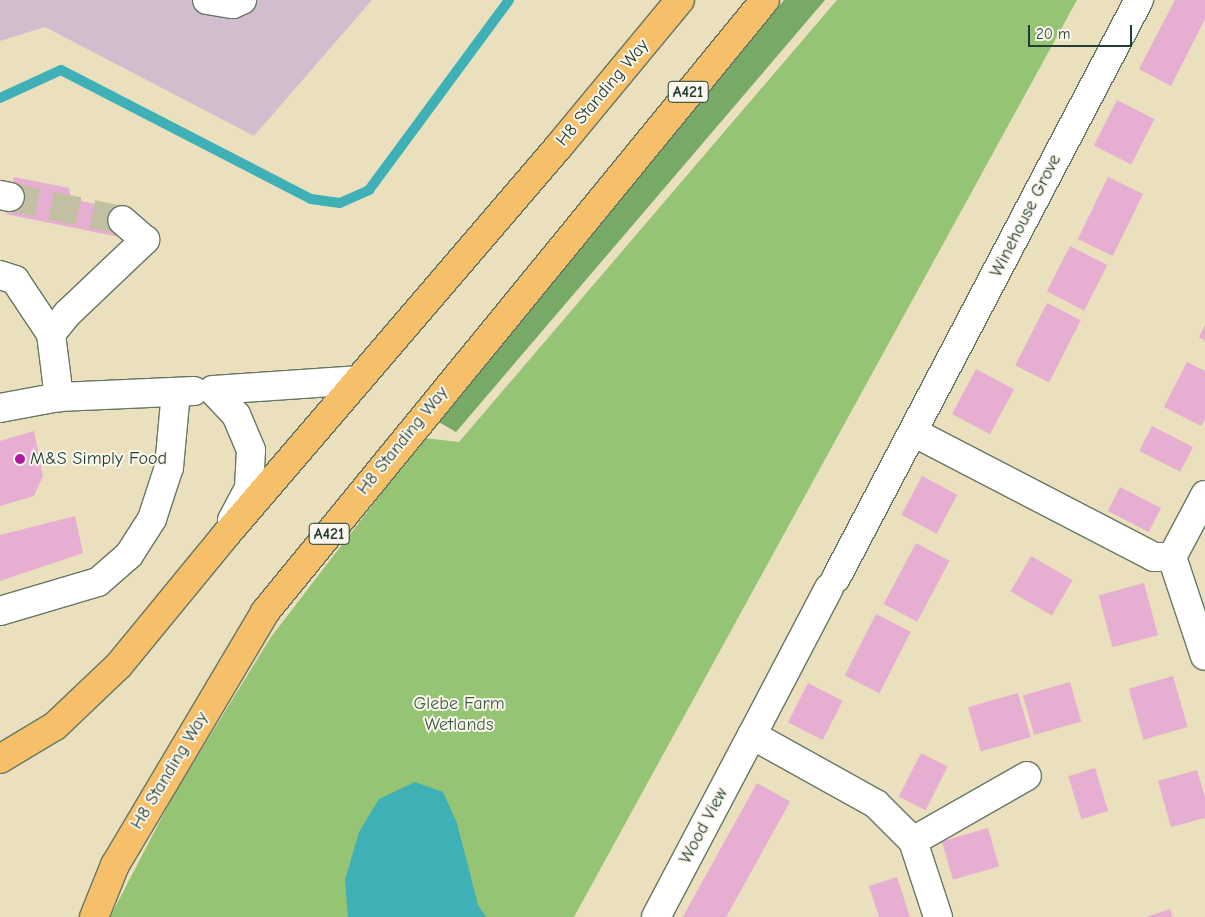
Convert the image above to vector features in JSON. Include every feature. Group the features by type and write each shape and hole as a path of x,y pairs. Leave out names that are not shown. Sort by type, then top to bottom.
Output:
{"highway":[{"name":"H8 Standing Way","path":"0,759 55,726 119,665 224,537 560,145 680,0"},
{"name":"H8 Standing Way","path":"94,917 115,865 265,612 765,0"}],"street":[{"path":"207,0 233,4 242,0"},
{"name":"Winehouse Grove","path":"832,583 914,432 1138,0"},
{"path":"51,334 66,314 145,240 122,220"},
{"path":"0,275 15,280 51,334 59,397"},
{"path":"0,408 59,397 213,390 358,380"},
{"path":"213,390 236,416 252,450 249,488 224,537"},
{"path":"0,611 98,582 129,554 152,519 169,467 176,392"},
{"path":"914,432 1154,557 1172,557"},
{"path":"1205,495 1172,557 1205,656"},
{"name":"Wood View","path":"656,917 832,583"},
{"path":"752,735 876,804 913,841 938,917"},
{"path":"913,841 1027,776"}],"shaded area":[{"path":"0,0 372,0 254,136 45,27 0,41"}],"green space":[{"path":"784,0 825,0 456,432 437,421"},
{"name":"Glebe Farm Wetlands","path":"837,0 1077,0 574,917 110,917 173,796 271,637 424,438 459,442"}],"water":[{"path":"415,782 443,792 457,823 478,905 486,917 348,917 345,880 359,832 379,799"}],"building":[{"path":"1175,0 1205,0 1205,19 1171,86 1139,69"},
{"path":"1117,100 1154,119 1131,165 1094,145"},
{"path":"14,177 69,188 71,199 125,210 119,237 6,214"},
{"path":"1108,177 1143,194 1113,256 1078,239"},
{"path":"1070,246 1107,265 1084,311 1047,291"},
{"path":"1047,303 1081,320 1049,383 1015,365"},
{"path":"1205,325 1205,341 1199,337"},
{"path":"1187,362 1205,371 1205,419 1201,426 1164,407"},
{"path":"976,369 1014,389 990,434 952,414"},
{"path":"1152,426 1193,447 1180,472 1139,451"},
{"name":"M&S Simply Food","path":"34,431 43,476 34,496 0,506 0,441"},
{"path":"922,476 957,495 937,534 901,515"},
{"path":"1120,487 1161,508 1149,532 1108,511"},
{"path":"75,516 83,553 0,581 0,535"},
{"path":"916,543 950,561 917,622 884,604"},
{"path":"1031,556 1073,580 1052,616 1010,592"},
{"path":"1144,583 1158,635 1113,647 1099,595"},
{"path":"876,614 911,632 879,693 845,675"},
{"path":"1173,676 1188,727 1143,740 1129,689"},
{"path":"1070,682 1081,721 1034,735 1023,696"},
{"path":"808,683 843,701 823,740 788,722"},
{"path":"1018,693 1031,737 981,752 968,707"},
{"path":"921,753 948,767 925,810 899,797"},
{"path":"1095,768 1108,811 1081,819 1068,776"},
{"path":"1197,770 1205,797 1205,818 1171,827 1158,781"},
{"path":"757,783 790,801 726,917 683,917"},
{"path":"988,828 999,866 953,880 942,841"},
{"path":"897,877 910,917 879,917 869,886"},
{"path":"1170,909 1173,917 1146,917"}],"waterway":[{"path":"0,98 61,70 311,199 340,203 369,190 509,0"}],"tunnel":[{"path":"10,197 122,220"}],"place":[{"name":"M&S Simply Food","path":"20,459"}]}
